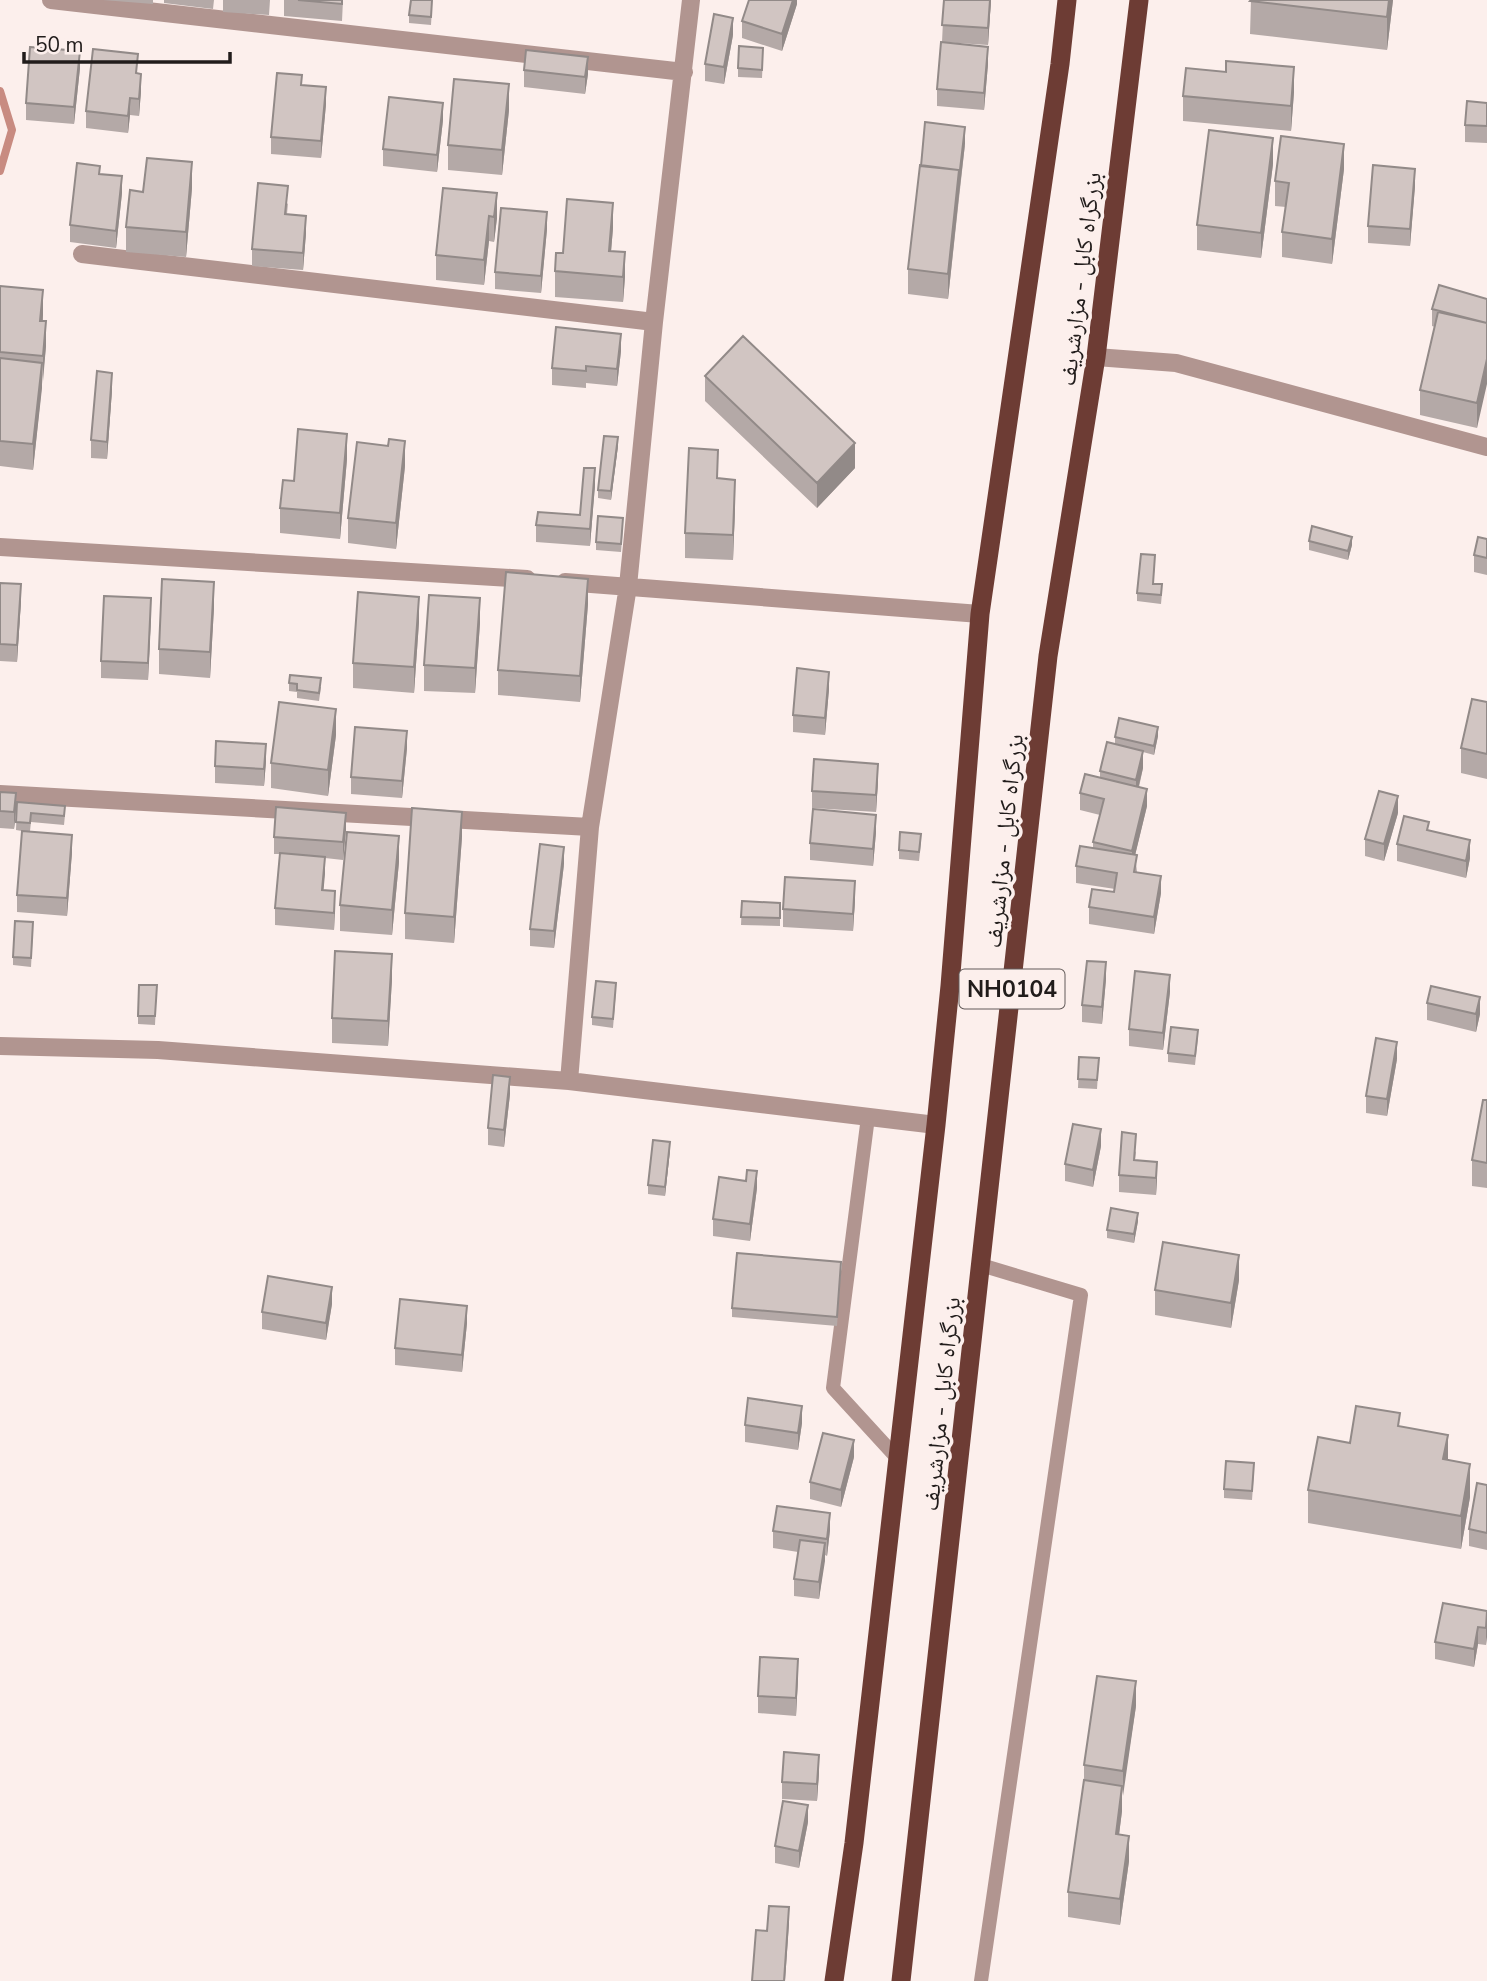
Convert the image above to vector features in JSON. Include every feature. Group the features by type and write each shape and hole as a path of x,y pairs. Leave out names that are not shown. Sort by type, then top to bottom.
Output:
{"highway":[{"name":"بزرگراه کابل - مزارشریف","path":"834,1981 854,1843 936,1125 980,614 1067,0"},
{"name":"بزرگراه کابل - مزارشریف","path":"901,1981 1048,656 1097,357 1139,0"}],"street":[{"path":"51,0 684,72"},
{"path":"569,1081 590,827 628,586 654,322 691,0"},
{"path":"82,254 654,322"},
{"path":"1097,357 1176,363 1487,447"},
{"path":"0,547 628,586 980,614"},
{"path":"0,794 590,827"},
{"path":"0,1046 158,1049 569,1081 936,1125"}],"lane":[{"path":"868,1117 833,1388 898,1459"},
{"path":"981,1265 1081,1295 981,1981"}],"building":[{"path":"298,0 342,0 342,4"},
{"path":"411,0 432,0 431,17 409,15"},
{"path":"749,0 793,0 782,34 742,21"},
{"path":"944,0 990,0 988,28 942,25"},
{"path":"1251,0 1389,0 1387,17"},
{"path":"714,14 733,18 724,67 705,64"},
{"path":"941,42 988,47 984,93 937,89"},
{"path":"739,46 763,48 762,70 738,68"},
{"path":"30,47 80,51 74,107 26,103"},
{"path":"93,49 138,54 136,73 141,74 139,99 130,98 128,116 86,111"},
{"path":"526,50 588,57 585,77 524,70"},
{"path":"1226,61 1294,67 1291,106 1183,96 1186,68 1226,72"},
{"path":"277,73 302,75 301,85 326,87 321,141 271,137"},
{"path":"454,79 509,84 502,150 448,145"},
{"path":"389,97 443,103 437,155 383,149"},
{"path":"1467,101 1487,103 1487,126 1465,125"},
{"path":"925,122 965,127 959,178 959,170 921,166"},
{"path":"1209,130 1273,138 1261,233 1197,225"},
{"path":"1281,136 1344,144 1332,239 1282,232 1289,183 1275,181"},
{"path":"147,158 192,162 186,232 126,227 130,190 143,192"},
{"path":"77,163 100,166 99,174 122,176 116,231 70,225"},
{"path":"920,165 959,170 948,274 908,269"},
{"path":"1373,165 1415,169 1410,229 1368,226"},
{"path":"258,183 288,186 285,214 306,216 303,253 252,249"},
{"path":"443,188 497,193 494,217 489,216 484,260 436,255"},
{"path":"567,199 613,203 609,251 625,252 623,277 555,271 556,253 563,253"},
{"path":"501,208 547,212 541,276 495,272"},
{"path":"1439,285 1487,299 1487,323 1432,309"},
{"path":"0,286 43,290 40,321 46,321 43,356 0,352"},
{"path":"1438,312 1487,323 1487,359 1477,403 1420,390"},
{"path":"556,327 621,334 617,369 586,366 586,371 552,368"},
{"path":"743,336 855,443 817,483 705,376"},
{"path":"0,358 42,363 33,444 0,441"},
{"path":"97,371 112,373 107,442 91,440"},
{"path":"298,429 347,434 340,513 280,508 283,480 294,481"},
{"path":"604,436 618,437 611,491 598,490"},
{"path":"389,439 405,441 396,523 348,518 357,442 388,446"},
{"path":"689,448 718,450 717,478 735,480 733,535 685,533"},
{"path":"584,468 595,468 590,529 536,525 538,512 580,515"},
{"path":"598,516 623,518 621,544 596,542"},
{"path":"1312,526 1352,537 1348,551 1309,541"},
{"path":"1478,537 1487,539 1487,558 1474,555"},
{"path":"1141,554 1155,555 1153,584 1162,584 1161,595 1137,593"},
{"path":"506,572 588,579 580,676 498,670"},
{"path":"162,579 214,582 210,652 159,649"},
{"path":"0,583 21,584 17,645 0,644"},
{"path":"358,592 419,597 414,667 353,663"},
{"path":"429,595 480,598 475,668 424,665"},
{"path":"104,596 151,598 148,663 101,661"},
{"path":"797,668 829,672 825,718 793,715"},
{"path":"290,675 321,678 319,693 297,690 297,684 289,683"},
{"path":"1472,699 1487,702 1487,754 1461,748"},
{"path":"279,702 336,709 328,770 271,763"},
{"path":"1119,718 1158,727 1154,746 1115,737"},
{"path":"355,727 407,731 402,781 351,777"},
{"path":"216,741 266,744 264,769 215,766"},
{"path":"1107,742 1143,751 1136,780 1100,771"},
{"path":"814,759 878,764 876,795 812,791"},
{"path":"1085,774 1147,789 1132,851 1093,842 1104,799 1080,793"},
{"path":"1379,791 1398,796 1384,844 1365,839"},
{"path":"0,792 16,793 14,812 0,811"},
{"path":"17,802 65,806 64,816 31,813 30,823 16,822"},
{"path":"276,807 346,813 343,842 274,837"},
{"path":"412,808 462,812 454,917 405,913"},
{"path":"813,809 876,815 873,849 810,843"},
{"path":"1404,816 1429,822 1427,830 1470,840 1466,861 1397,844"},
{"path":"22,831 72,835 67,898 17,895"},
{"path":"347,832 399,836 392,910 340,905"},
{"path":"900,832 921,834 919,852 899,850"},
{"path":"540,844 564,847 554,931 530,929"},
{"path":"1080,846 1137,855 1134,872 1161,876 1154,917 1089,907 1092,889 1114,892 1117,873 1076,866"},
{"path":"280,853 325,857 322,890 335,891 334,913 275,908"},
{"path":"785,877 855,881 853,914 783,909"},
{"path":"742,901 780,903 780,918 741,917"},
{"path":"15,921 33,922 31,958 13,957"},
{"path":"335,951 392,954 388,1021 332,1018"},
{"path":"1087,961 1106,962 1102,1007 1082,1005"},
{"path":"1135,971 1170,975 1163,1033 1129,1029"},
{"path":"596,981 616,983 613,1019 592,1017"},
{"path":"139,985 157,985 155,1016 138,1016"},
{"path":"1431,986 1480,997 1476,1014 1427,1003"},
{"path":"1171,1027 1198,1030 1195,1056 1168,1053"},
{"path":"1376,1038 1397,1042 1387,1099 1366,1096"},
{"path":"1079,1057 1099,1058 1097,1080 1078,1079"},
{"path":"493,1075 510,1077 504,1130 488,1128"},
{"path":"1483,1100 1487,1100 1487,1163 1472,1160"},
{"path":"1073,1124 1101,1129 1093,1170 1065,1164"},
{"path":"1122,1132 1136,1134 1134,1160 1157,1162 1156,1178 1119,1175"},
{"path":"653,1140 670,1142 665,1187 648,1185"},
{"path":"747,1170 757,1171 750,1224 713,1219 719,1177 746,1181"},
{"path":"1111,1208 1138,1213 1134,1234 1107,1230"},
{"path":"1163,1242 1239,1255 1231,1303 1155,1290"},
{"path":"737,1253 841,1262 837,1317 732,1308"},
{"path":"268,1276 332,1287 326,1323 262,1312"},
{"path":"400,1299 467,1306 462,1355 395,1348"},
{"path":"748,1398 802,1406 798,1433 745,1425"},
{"path":"1356,1406 1400,1413 1398,1426 1448,1435 1443,1459 1470,1464 1461,1516 1308,1490 1318,1437 1350,1443"},
{"path":"823,1433 854,1440 841,1490 810,1482"},
{"path":"1226,1461 1254,1463 1252,1491 1224,1489"},
{"path":"1477,1483 1487,1485 1487,1533 1469,1529"},
{"path":"777,1506 830,1513 827,1539 773,1531"},
{"path":"800,1540 825,1543 819,1582 794,1579"},
{"path":"1443,1603 1487,1611 1486,1628 1478,1627 1474,1649 1435,1642"},
{"path":"760,1657 798,1659 796,1698 758,1696"},
{"path":"1097,1676 1136,1681 1123,1771 1084,1765"},
{"path":"784,1752 819,1755 817,1784 782,1782"},
{"path":"1084,1780 1122,1786 1116,1834 1129,1836 1120,1899 1068,1892"},
{"path":"783,1801 808,1805 799,1851 775,1846"},
{"path":"769,1906 789,1907 784,1981 752,1981 756,1930 767,1931"}],"waterway":[{"path":"0,91 12,130 0,171"}]}
